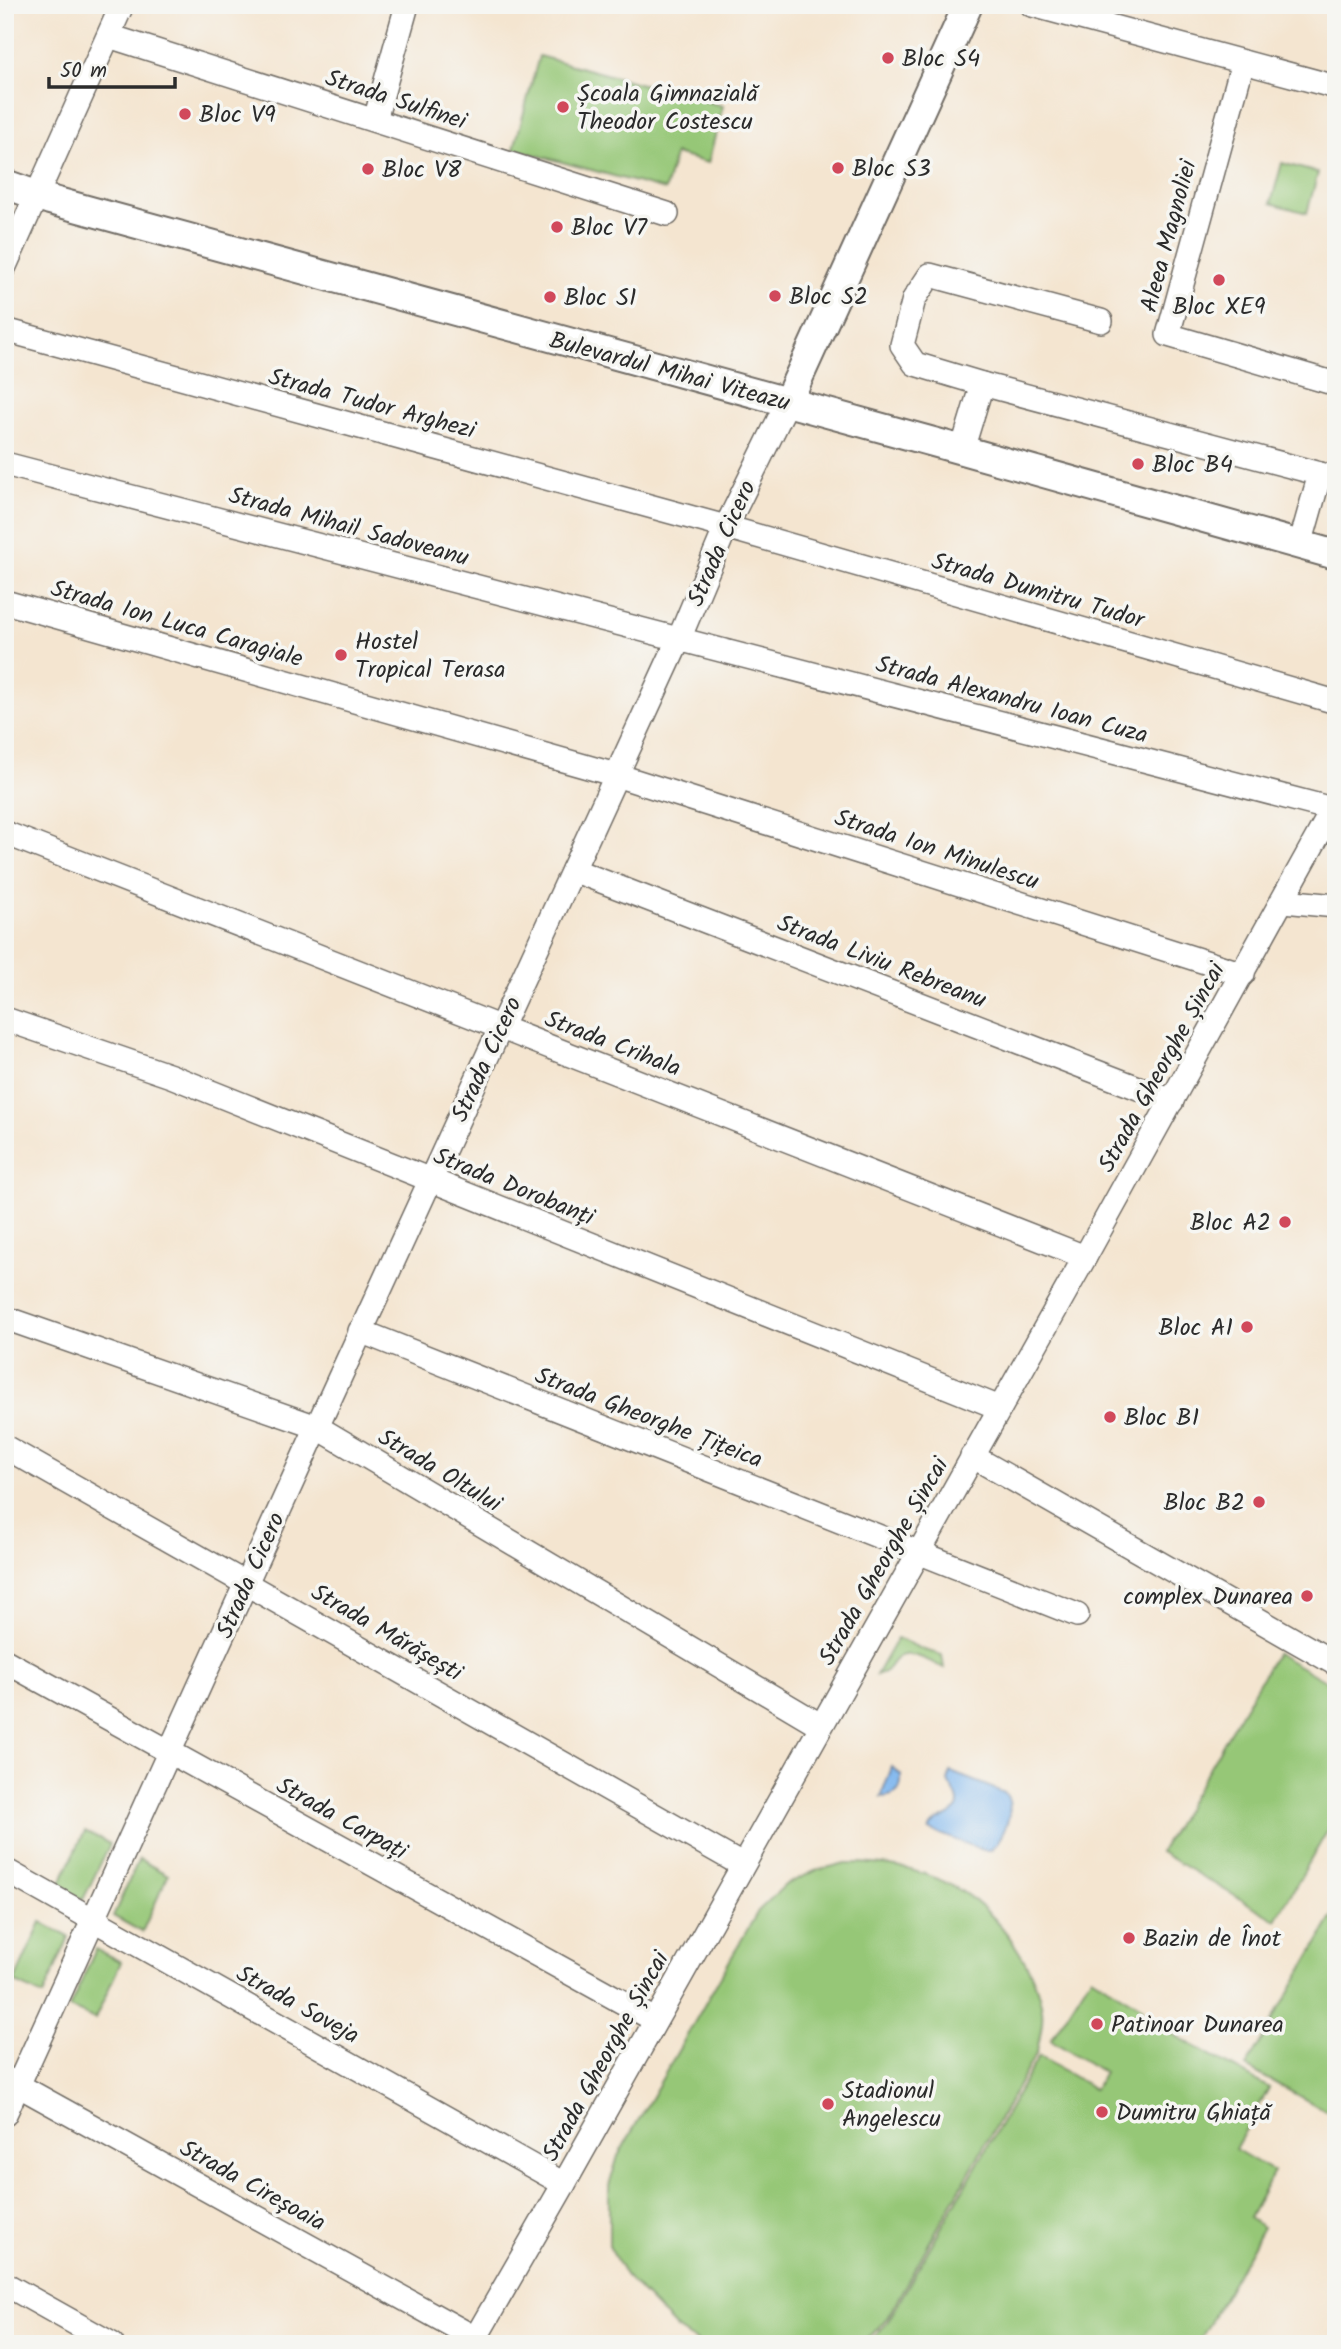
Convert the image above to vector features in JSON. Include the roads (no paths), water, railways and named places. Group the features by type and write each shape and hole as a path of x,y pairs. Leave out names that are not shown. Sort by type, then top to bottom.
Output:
{"main road":[{"name":"Strada Cicero","path":"787,403 968,5"},
{"name":"Bulevardul Mihai Viteazu","path":"5,184 36,196 1336,555"}],"street":[{"path":"5,266 122,5"},
{"path":"375,120 407,5"},
{"path":"1032,5 1336,87"},
{"name":"Strada Sulfinei","path":"109,36 667,214"},
{"name":"Aleea Magnoliei","path":"1243,62 1168,335 1336,384"},
{"path":"1101,321 930,275 914,299 902,345 915,364 1328,476 1300,545"},
{"name":"Strada Tudor Arghezi","path":"5,330 726,527"},
{"path":"962,450 982,384"},
{"name":"Strada Cicero","path":"5,2114 12,2081 94,1919 360,1331 679,639 726,527 787,403"},
{"name":"Strada Mihail Sadoveanu","path":"5,464 679,639"},
{"name":"Strada Dumitru Tudor","path":"726,527 1336,702"},
{"name":"Strada Ion Luca Caragiale","path":"5,602 617,775"},
{"name":"Strada Alexandru Ioan Cuza","path":"679,639 1334,806"},
{"name":"Strada Ion Minulescu","path":"617,775 1242,974"},
{"name":"Strada Gheorghe Șincai","path":"474,2341 1085,1257 1284,901 1334,806"},
{"name":"Strada Crihala","path":"5,833 1085,1257"},
{"name":"Strada Liviu Rebreanu","path":"573,870 1172,1101"},
{"path":"1284,901 1336,906"},
{"name":"Strada Dorobanți","path":"5,1019 171,1076 1000,1408"},
{"name":"Strada Oltului","path":"5,1318 317,1427 820,1725"},
{"name":"Strada Gheorghe Țițeica","path":"360,1331 1077,1615"},
{"name":"Strada Mărășești","path":"5,1447 742,1864"},
{"path":"972,1456 1336,1664"},
{"name":"Strada Carpați","path":"5,1661 655,2020"},
{"name":"Strada Soveja","path":"5,1870 564,2184"},
{"name":"Strada Cireșoaia","path":"12,2081 474,2341"},
{"path":"5,2284 112,2344"}],"water":[{"path":"892,1767 901,1775 901,1785 895,1794 881,1797"},
{"path":"951,1772 1005,1793 1010,1807 1007,1823 991,1850 983,1850 929,1830 937,1821 953,1813 958,1804 948,1781"}],"place":[{"name":"Bloc S4","path":"888,58"},
{"name":"Școala Gimnazială Theodor Costescu","path":"563,107"},
{"name":"Bloc V9","path":"185,114"},
{"name":"Bloc S3","path":"838,168"},
{"name":"Bloc V8","path":"368,169"},
{"name":"Bloc V7","path":"557,227"},
{"name":"Bloc XE9","path":"1219,280"},
{"name":"Bloc S2","path":"775,296"},
{"name":"Bloc S1","path":"550,297"},
{"name":"Bloc B4","path":"1138,464"},
{"name":"Hostel Tropical Terasa","path":"341,655"},
{"name":"Bloc A2","path":"1285,1222"},
{"name":"Bloc A1","path":"1247,1327"},
{"name":"Bloc B1","path":"1110,1417"},
{"name":"Bloc B2","path":"1259,1502"},
{"name":"complex Dunarea","path":"1307,1596"},
{"name":"Bazin de Înot","path":"1129,1938"},
{"name":"Patinoar Dunarea","path":"1097,2024"},
{"name":"Stadionul Angelescu","path":"828,2104"},
{"name":"Dumitru Ghiață","path":"1102,2112"}]}
